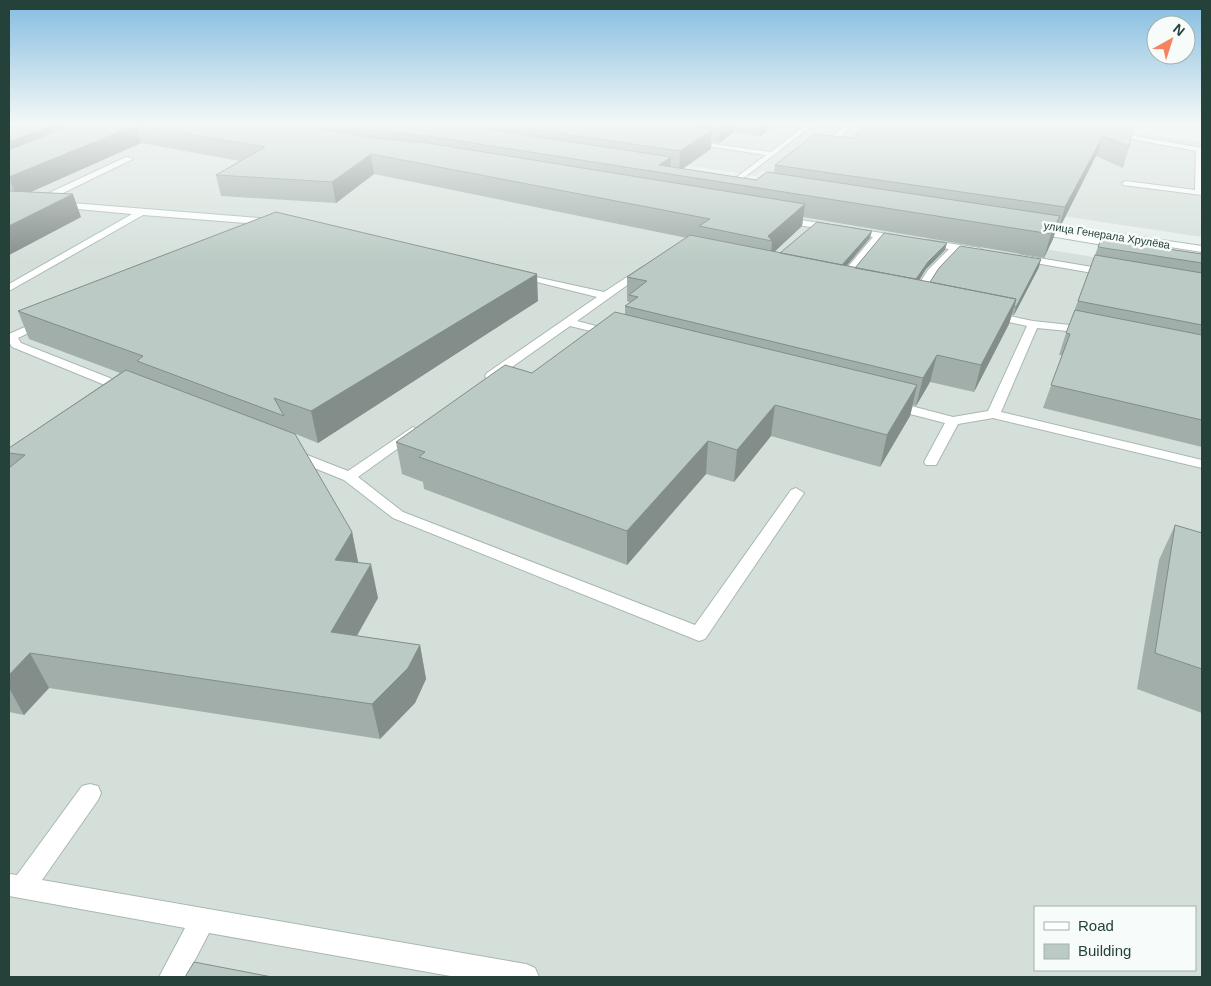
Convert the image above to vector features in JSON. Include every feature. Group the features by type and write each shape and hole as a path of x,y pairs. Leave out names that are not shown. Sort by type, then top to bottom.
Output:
{"street":[{"path":"35,203 105,170"},
{"path":"742,182 755,170"},
{"path":"1126,183 1201,193 1200,170"},
{"path":"724,182 751,180"},
{"path":"9,202 271,222"},
{"path":"9,288 141,212"},
{"path":"773,219 809,228 908,240"},
{"name":"улица Генерала Хрулёва","path":"1202,249 1026,226 1202,258"},
{"path":"846,275 879,236"},
{"path":"917,242 985,252"},
{"path":"920,290 932,272 956,247"},
{"path":"1015,257 1123,276"},
{"path":"479,385 648,265 656,263"},
{"path":"511,272 605,296"},
{"path":"833,282 852,286"},
{"path":"909,298 928,302"},
{"path":"976,312 1033,324 1096,331"},
{"path":"53,318 12,337 16,345 136,392"},
{"path":"568,322 626,337"},
{"path":"993,414 1033,324"},
{"path":"876,401 953,421 993,414 1202,464"},
{"path":"930,462 953,421"},
{"path":"349,477 422,425"},
{"path":"284,451 349,477 398,515 700,634 796,493"},
{"path":"90,793 16,886 204,918 526,977"},
{"path":"172,977 204,918"}],"shaded area":[{"path":"9,170 569,170 1202,275 1202,977 9,977"},
{"path":"717,170 1202,170 1202,237 762,171 756,176"}],"building":[{"path":"9,170 26,170 9,177"},
{"path":"225,170 349,170 332,182 216,175"},
{"path":"455,170 595,170 805,204 768,236 772,241 699,226 710,219"},
{"path":"644,170 691,170 756,180 767,172 1060,216 1051,234"},
{"path":"810,170 1085,170 1065,207"},
{"path":"9,191 73,194 9,226"},
{"path":"276,212 537,274 311,411 274,398 284,416 137,361 143,356 18,311"},
{"path":"817,222 872,231 842,265 780,253"},
{"path":"884,233 947,243 928,262 916,279 855,268"},
{"path":"690,235 1016,299 981,365 937,355 923,378 625,306 638,297 629,295 647,281 627,277"},
{"path":"1101,239 1202,254 1202,263 1098,247"},
{"path":"960,246 1041,259 1016,307 1014,307 1016,299 930,282 939,268"},
{"path":"1095,255 1202,273 1202,325 1078,301"},
{"path":"1075,310 1202,335 1202,420 1051,385 1070,334 1066,333"},
{"path":"615,312 917,385 887,435 775,405 737,450 708,441 627,531 419,457 425,452 396,442 505,365 532,373"},
{"path":"126,370 295,434 352,532 335,560 371,564 331,632 420,645 408,668 372,704 30,653 9,675 9,468 25,455 9,453 9,448"},
{"path":"1175,525 1202,533 1202,669 1155,653"},
{"path":"194,962 272,977 185,977"}]}
